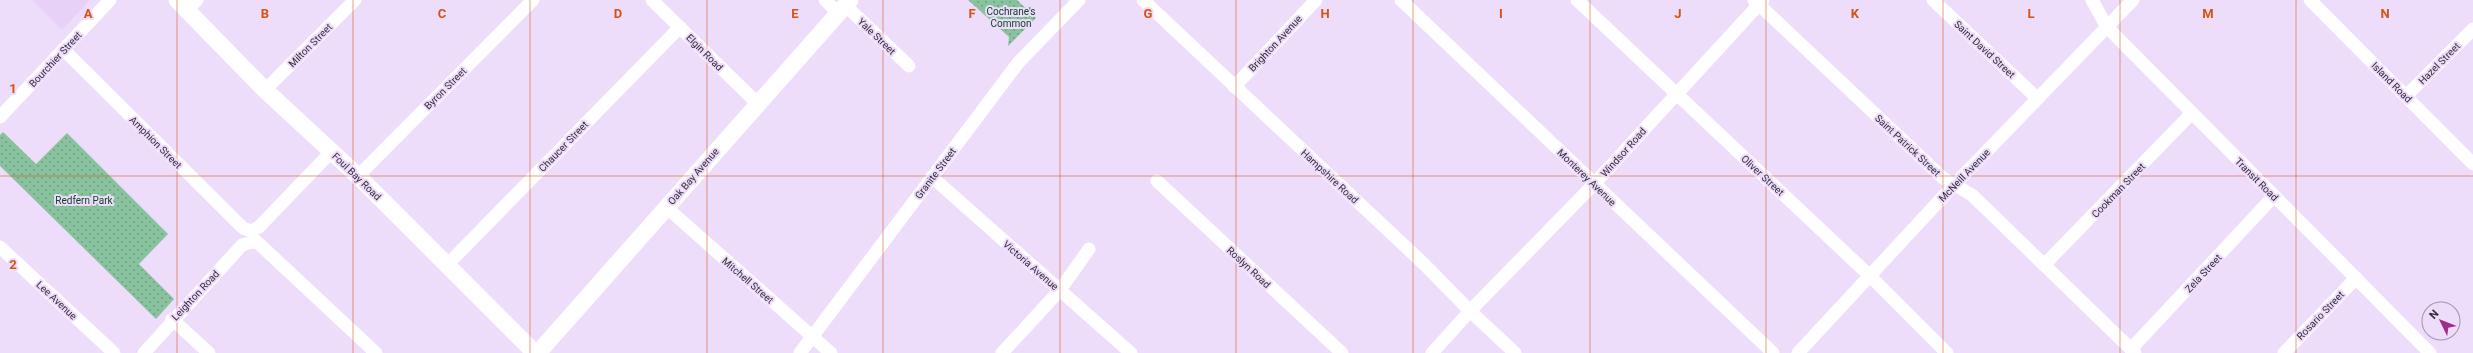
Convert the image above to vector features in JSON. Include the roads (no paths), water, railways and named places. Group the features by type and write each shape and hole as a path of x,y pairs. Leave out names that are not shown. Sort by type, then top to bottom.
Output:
{"main road":[{"name":"Foul Bay Road","path":"187,3 265,90 358,176 536,353"},
{"name":"Oak Bay Avenue","path":"536,353 844,6"}],"street":[{"name":"Bourchier Street","path":"0,117 110,0"},
{"name":"Milton Street","path":"265,90 355,0"},
{"name":"Byron Street","path":"358,176 533,0"},
{"name":"Elgin Road","path":"652,0 757,103"},
{"name":"Yale Street","path":"825,0 844,6 909,66"},
{"name":"Granite Street","path":"800,353 814,338 1018,63 1079,0"},
{"name":"Hampshire Road","path":"1143,0 1425,265 1470,311 1516,353"},
{"name":"Brighton Avenue","path":"1234,86 1316,0"},
{"name":"Monterey Avenue","path":"1401,0 1773,353"},
{"name":"Oliver Street","path":"1577,0 1870,276 1947,353"},
{"name":"Saint David Street","path":"1933,0 2037,98"},
{"name":"Transit Road","path":"2092,0 2107,27 2191,114 2430,353"},
{"name":"McNeill Avenue","path":"1798,353 1954,185 2133,0"},
{"name":"Island Road","path":"2310,0 2473,164"},
{"name":"Windsor Road","path":"1432,353 1470,311 1594,184 1758,1"},
{"name":"Saint Patrick Street","path":"1758,1 1943,178 1972,195 2133,351"},
{"name":"Chaucer Street","path":"447,265 680,27"},
{"name":"Hazel Street","path":"2406,96 2473,29"},
{"name":"Amphion Street","path":"64,50 250,236 376,353"},
{"name":"Cookman Street","path":"2044,265 2191,114"},
{"name":"Leighton Road","path":"144,353 172,319 332,152"},
{"name":"Victoria Avenue","path":"932,177 1131,353"},
{"name":"Roslyn Road","path":"1157,181 1342,353"},
{"name":"Zela Street","path":"2133,351 2274,196"},
{"name":"Mitchell Street","path":"666,207 831,353"},
{"name":"Lee Avenue","path":"0,247 114,353"},
{"path":"1002,353 1060,290 1089,249"},
{"name":"Rosario Street","path":"2284,353 2356,278"},
{"path":"172,319 209,353"}],"park label":[{"name":"Cochrane's Common","path":"1011,16"},
{"name":"Redfern Park","path":"84,200"}]}
